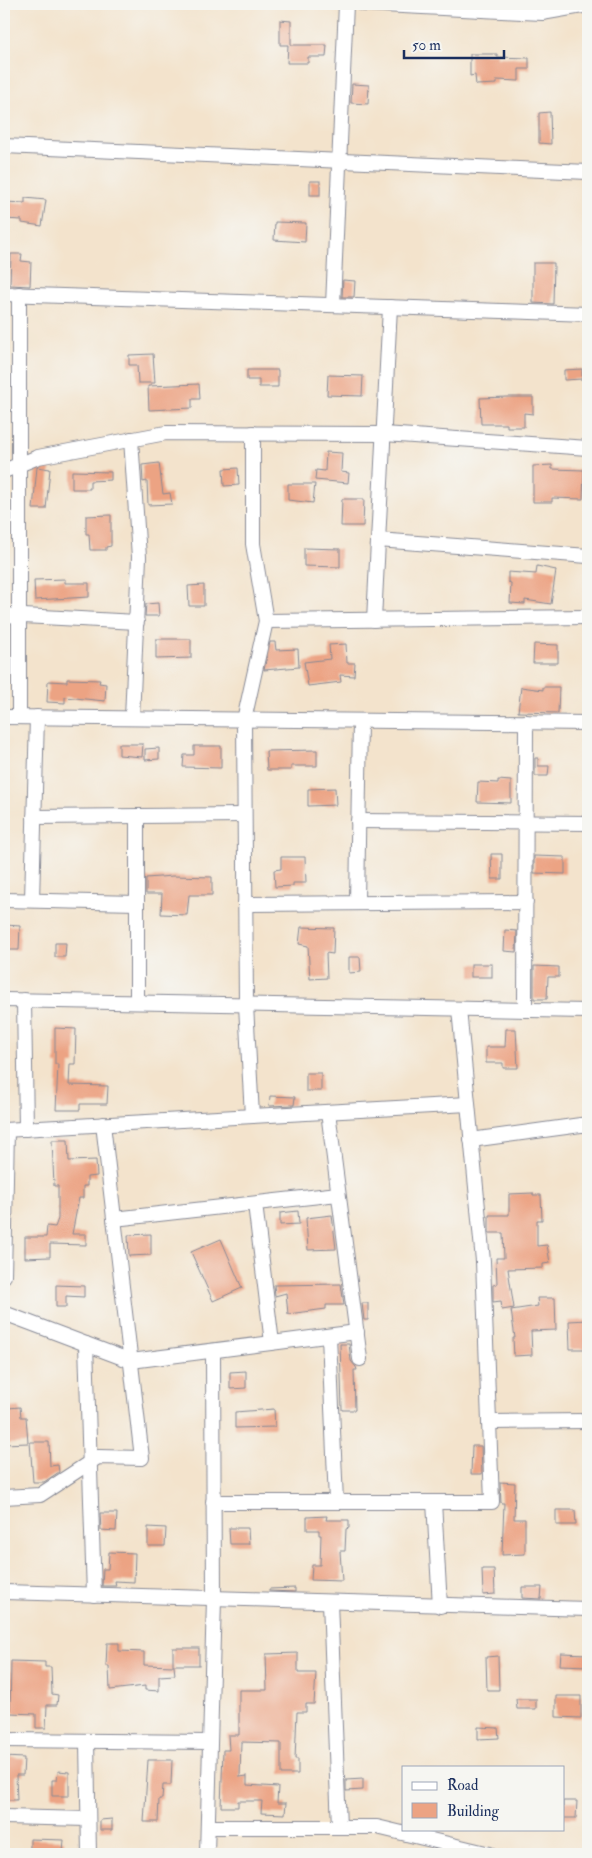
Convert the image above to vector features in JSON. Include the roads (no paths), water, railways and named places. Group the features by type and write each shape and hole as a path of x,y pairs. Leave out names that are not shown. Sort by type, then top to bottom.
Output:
{"street":[{"path":"333,305 346,4"},
{"path":"363,4 542,13 588,5"},
{"path":"4,146 588,172"},
{"path":"4,294 588,314"},
{"path":"19,294 19,717"},
{"path":"374,620 390,307"},
{"path":"4,471 38,457 166,433 384,434 588,448"},
{"path":"252,1116 246,1004 244,720 266,621 253,544 253,433"},
{"path":"131,439 139,557 132,718"},
{"path":"378,540 588,556"},
{"path":"4,615 137,622"},
{"path":"266,621 588,617"},
{"path":"4,717 588,723"},
{"path":"32,900 37,717"},
{"path":"357,903 360,721"},
{"path":"525,1010 526,722"},
{"path":"34,817 244,815"},
{"path":"137,816 137,1002"},
{"path":"358,821 588,823"},
{"path":"4,900 137,903"},
{"path":"245,904 526,902"},
{"path":"4,1000 588,1011"},
{"path":"24,1000 26,1129"},
{"path":"214,1502 492,1502 483,1261 458,1009"},
{"path":"4,1276 5,1130 468,1104"},
{"path":"328,1112 360,1359"},
{"path":"4,1497 40,1495 98,1457 142,1458 102,1124"},
{"path":"471,1140 588,1124"},
{"path":"114,1219 338,1194"},
{"path":"255,1204 272,1343"},
{"path":"4,1313 130,1361 357,1332"},
{"path":"329,1336 336,1502"},
{"path":"86,1344 94,1595"},
{"path":"207,1854 214,1598 213,1351"},
{"path":"489,1422 588,1421"},
{"path":"434,1502 440,1606"},
{"path":"4,1592 588,1609"},
{"path":"330,1602 339,1826"},
{"path":"4,1740 210,1742"},
{"path":"87,1741 89,1854"},
{"path":"4,1817 88,1818"},
{"path":"208,1826 377,1826 490,1854"}]}
